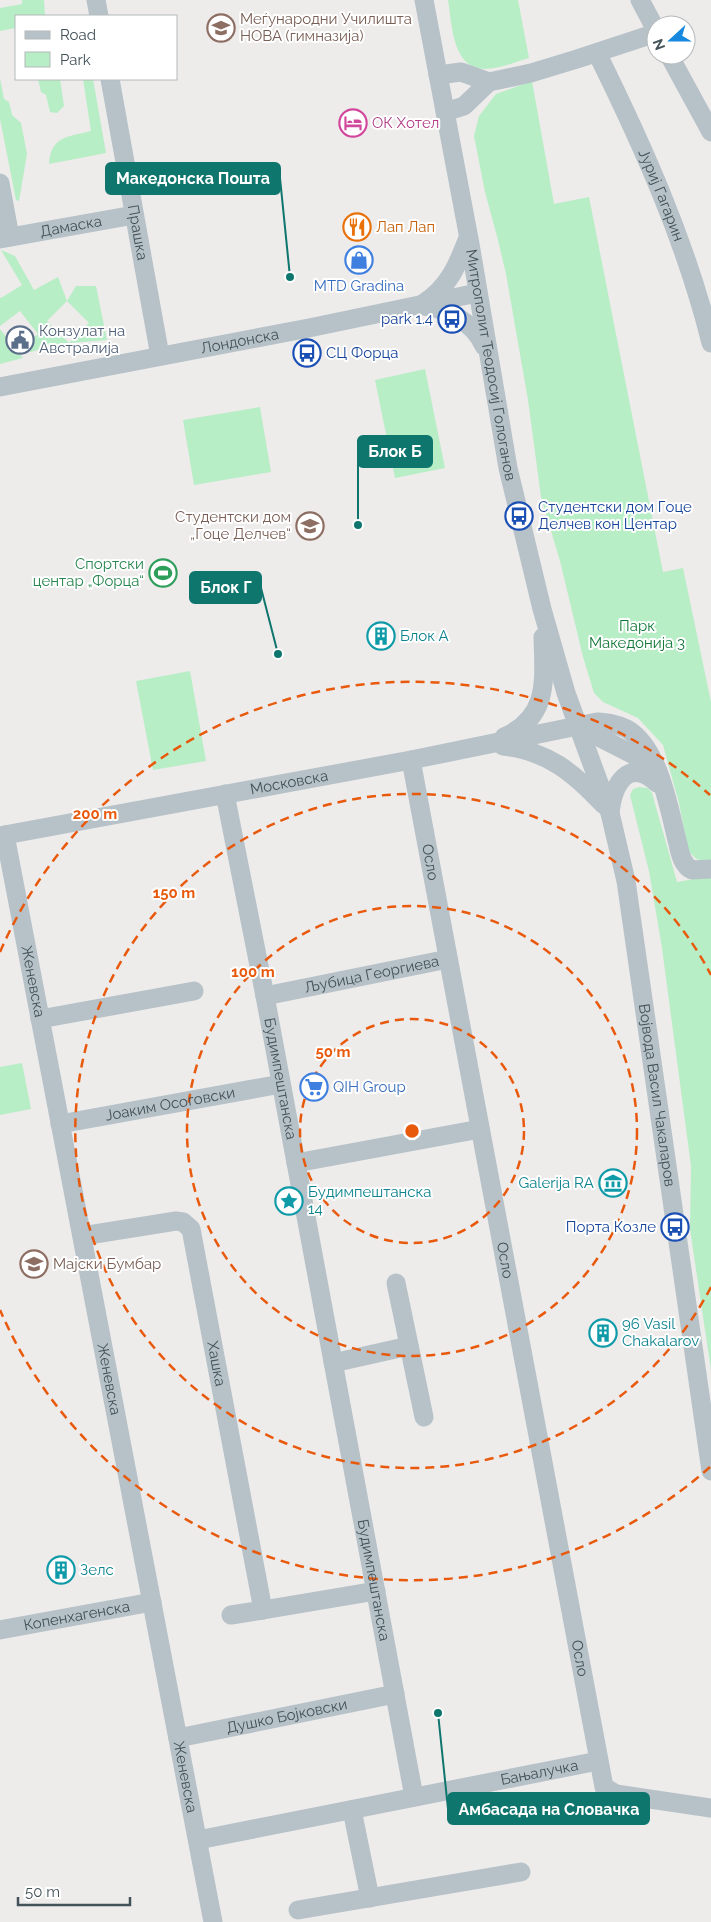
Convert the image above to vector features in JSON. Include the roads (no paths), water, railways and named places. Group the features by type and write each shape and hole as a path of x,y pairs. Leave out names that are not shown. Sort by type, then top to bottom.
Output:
{"street":[{"path":"96,0 99,15"},
{"name":"Митрополит Теодосиј Гологанов","path":"424,0 508,468 542,609 577,726"},
{"path":"640,0 648,15"},
{"path":"445,112 464,106 489,82 531,73 597,53 646,35"},
{"name":"Јуриј Гагарин","path":"597,53 626,110 676,231 700,298 711,343"},
{"path":"674,65 711,132"},
{"path":"438,75 461,72 489,82"},
{"name":"Прашка","path":"110,80 160,356"},
{"name":"Дамаска","path":"0,183 5,238 134,215"},
{"path":"418,306 437,294 449,279 456,268 468,237"},
{"name":"Лондонска","path":"0,387 477,293"},
{"path":"418,306 443,311 466,322 481,340 487,354"},
{"path":"487,745 513,733 528,722 540,704 544,676 542,609"},
{"path":"577,726 632,754 651,766 661,782 685,865 692,870 711,869"},
{"name":"Московска","path":"2,836 410,760 577,726"},
{"name":"Војвода Васил Чакаларов","path":"577,726 610,813 621,855 632,916 711,1466"},
{"path":"487,745 529,750 552,760 585,786 610,813"},
{"name":"Осло","path":"410,760 598,1761"},
{"path":"610,813 614,790 620,780 629,774 640,772 661,782"},
{"name":"Будимпештанска","path":"225,794 265,996 414,1797"},
{"name":"Женевска","path":"2,836 40,1019 213,1922"},
{"name":"Љубица Георгиева","path":"265,996 448,959"},
{"path":"40,1019 194,991"},
{"name":"Јоаким Осоговски","path":"60,1124 281,1084"},
{"path":"296,1164 480,1129"},
{"name":"Хашка","path":"82,1236 176,1221 183,1222 191,1228 263,1610"},
{"path":"396,1284 424,1417"},
{"path":"333,1363 409,1346"},
{"path":"231,1615 376,1591"},
{"name":"Копенхагенска","path":"0,1630 152,1602"},
{"name":"Душко Бојковски","path":"178,1738 395,1694"},
{"name":"Бањалучка","path":"198,1840 598,1761 604,1787 616,1794 711,1808"},
{"path":"352,1810 370,1898"},
{"path":"298,1910 521,1872"}],"place":[{"name":"Меѓународни Училишта НОВА (гимназија)","path":"221,28"},
{"name":"ОК Хотел","path":"353,123"},
{"name":"Лап Лап","path":"357,227"},
{"name":"MTD Gradina","path":"359,260"},
{"name":"Македонска Пошта","path":"290,277"},
{"name":"park 1.4","path":"452,319"},
{"name":"Конзулат на Австралија","path":"20,340"},
{"name":"СЦ Форца","path":"307,353"},
{"name":"Студентски дом Гоце Делчев кон Центар","path":"519,516"},
{"name":"Блок Б","path":"358,525"},
{"name":"Студентски дом „Гоце Делчев“","path":"310,526"},
{"name":"Спортски центар „Форца“","path":"163,573"},
{"name":"Блок А","path":"381,636"},
{"name":"Блок Г","path":"278,654"},
{"name":"QIH Group","path":"314,1087"},
{"name":"Galerija RA","path":"613,1183"},
{"name":"Будимпештанска 14","path":"289,1201"},
{"name":"Порта Козле","path":"675,1227"},
{"name":"Мајски Бумбар","path":"34,1264"},
{"name":"96 Vasil Chakalarov","path":"603,1333"},
{"name":"Зелс","path":"61,1570"},
{"name":"Амбасада на Словачка","path":"438,1713"}],"park label":[{"name":"Парк Македонија 3","path":"637,634"}]}
